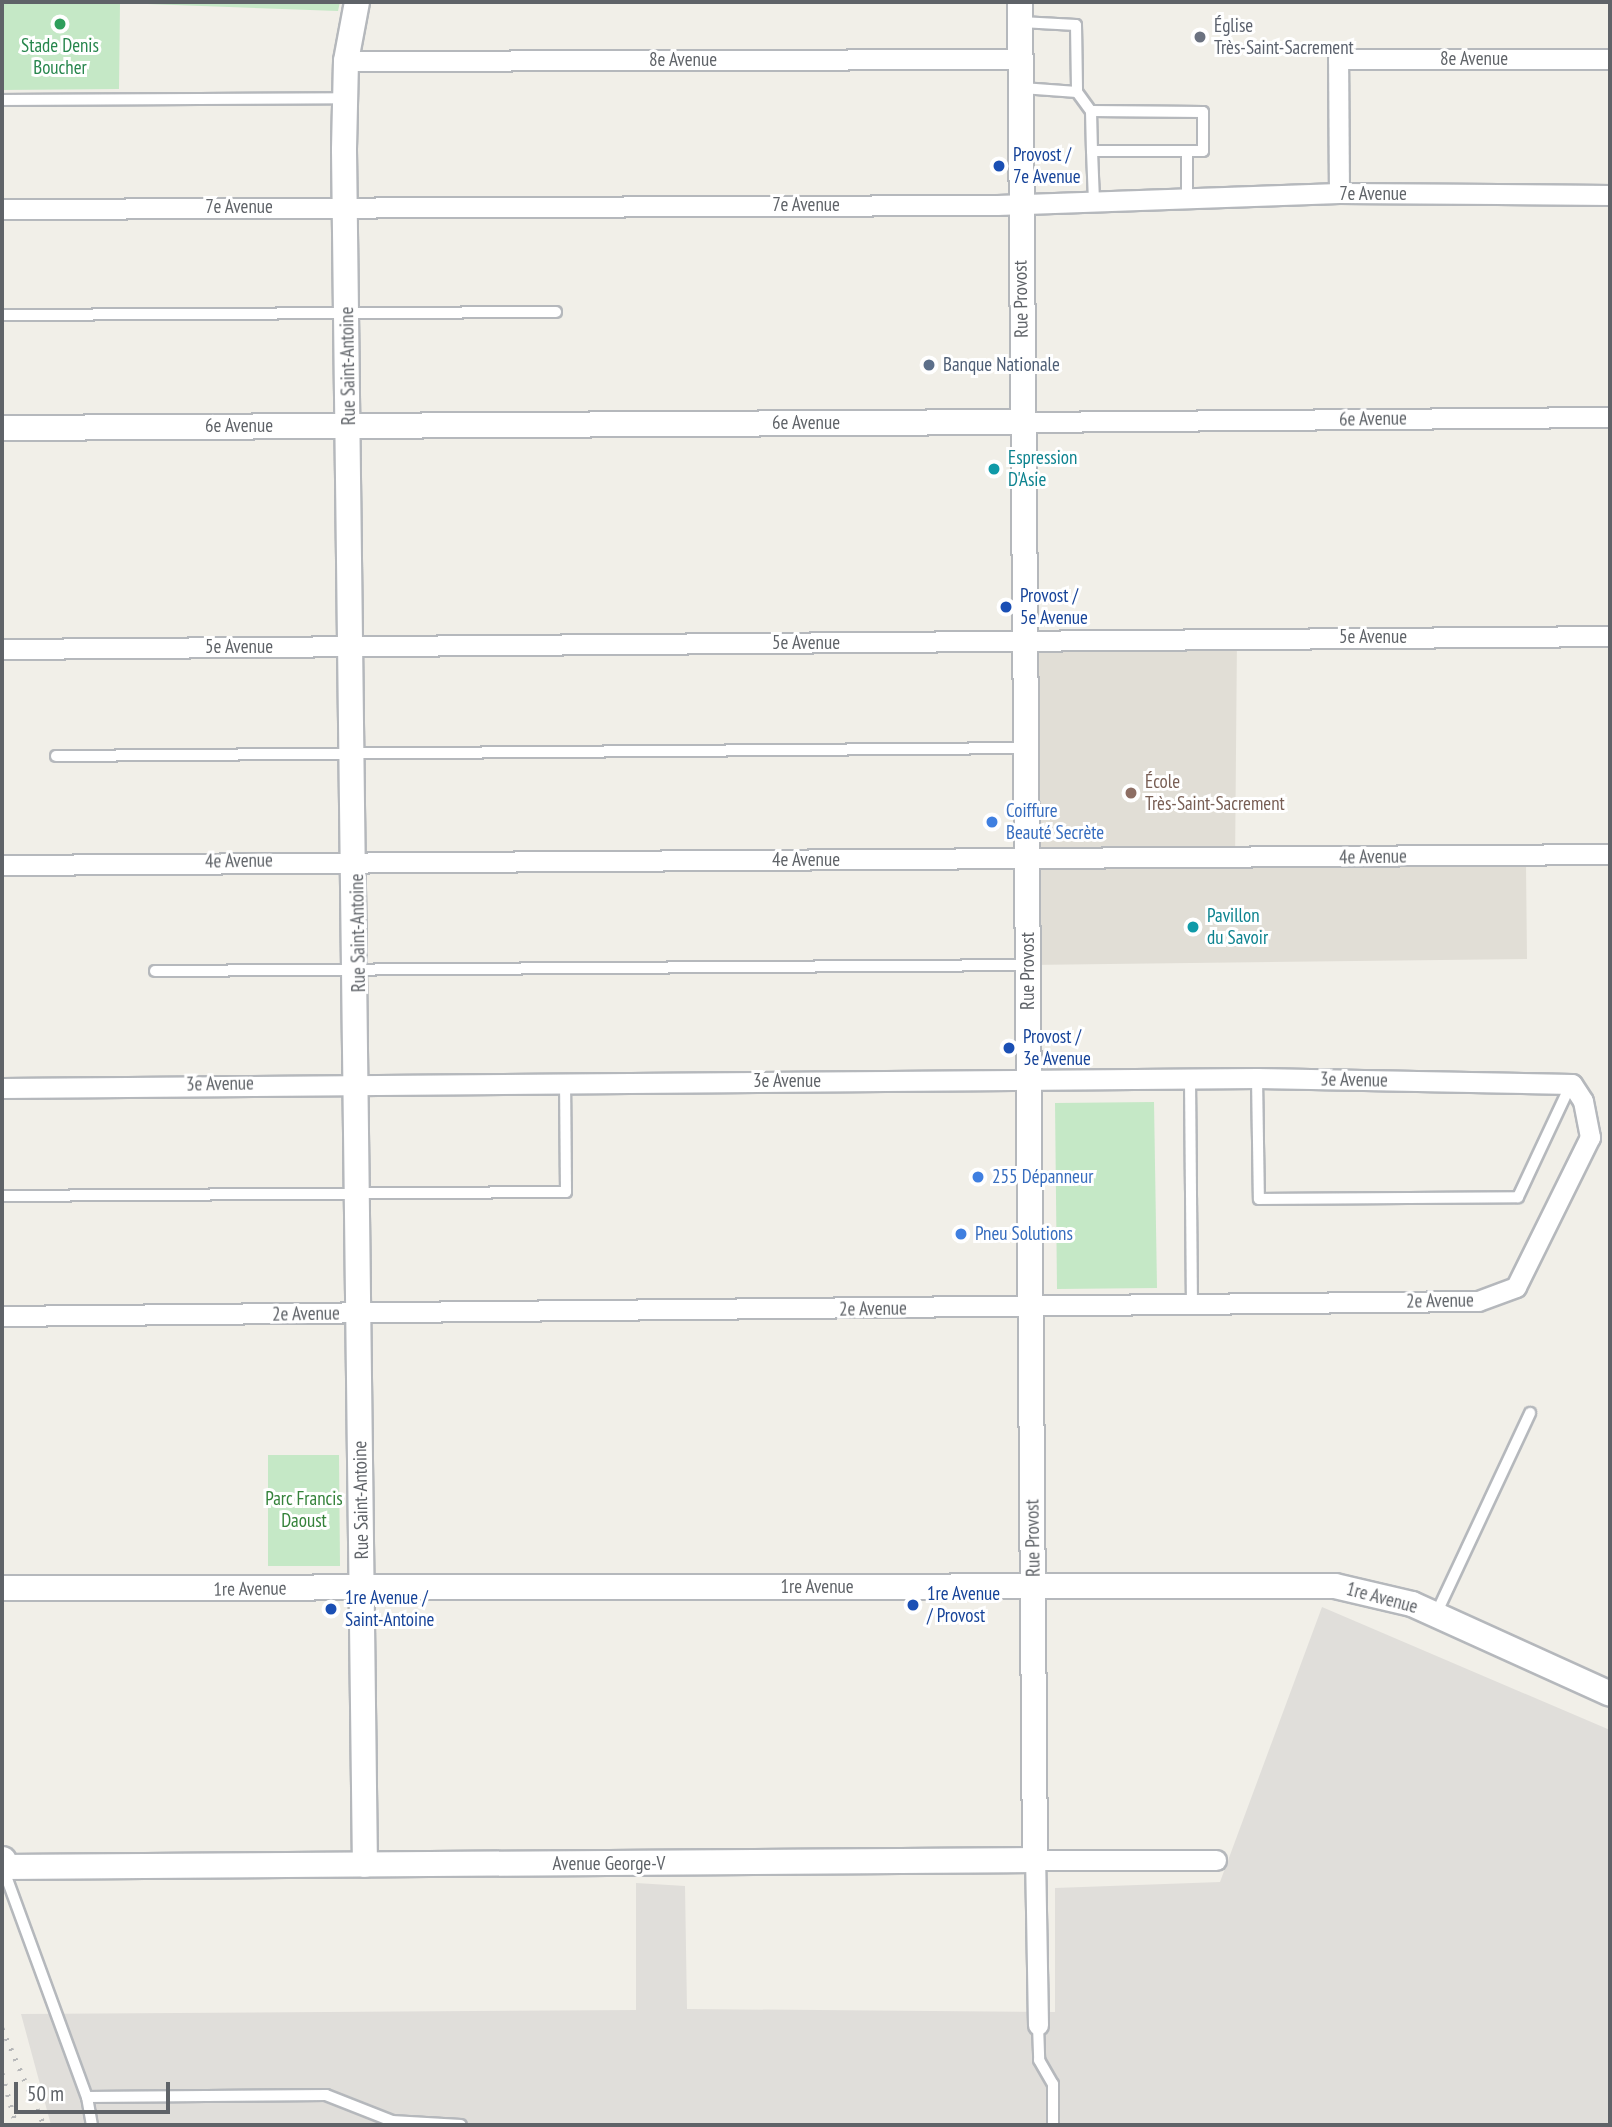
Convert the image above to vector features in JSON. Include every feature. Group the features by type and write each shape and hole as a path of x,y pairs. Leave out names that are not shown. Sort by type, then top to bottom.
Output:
{"street":[{"name":"Rue Saint-Antoine","path":"357,2 346,61 344,98 357,860 357,1313 365,1866"},
{"name":"Rue Provost","path":"1020,12 1038,2025"},
{"name":"8e Avenue","path":"1339,193 1338,59 1610,59"},
{"name":"8e Avenue","path":"346,61 1020,60"},
{"name":"7e Avenue","path":"2,209 1020,204 1339,193 1610,195"},
{"name":"6e Avenue","path":"2,428 1610,417"},
{"name":"5e Avenue","path":"2,649 1610,636"},
{"name":"4e Avenue","path":"2,865 357,860 1027,861 1610,854"},
{"name":"3e Avenue","path":"2,1087 359,1081 1257,1078 1572,1084"},
{"name":"2e Avenue","path":"2,1317 1478,1301 1516,1287 1590,1138 1583,1101 1572,1084"},
{"name":"1re Avenue","path":"2,1588 1335,1586 1436,1615 1610,1694"},
{"name":"Avenue George-V","path":"2,1865 365,1866 1216,1860"}],"lane":[{"path":"1020,12 1076,25 1077,92 1091,111 1094,201"},
{"path":"1020,88 1077,92"},
{"path":"2,100 344,98"},
{"path":"1091,111 1203,112 1203,151 1092,151"},
{"path":"1187,151 1187,198"},
{"path":"2,315 556,312"},
{"path":"56,757 1026,748"},
{"path":"155,971 1028,965"},
{"path":"1257,1078 1259,1199 1518,1197 1572,1084"},
{"path":"1190,1079 1192,1304"},
{"path":"2,1196 566,1192 565,1081"},
{"path":"1436,1615 1530,1413"},
{"path":"2,1865 88,2097 92,2125"},
{"path":"1038,2025 1039,2060 1053,2084 1053,2125"},
{"path":"88,2097 326,2095 392,2121 461,2125"}],"shaded area":[{"name":"École Très-Saint-Sacrement","path":"1237,638 1235,867 1526,864 1527,959 1028,965 1025,641"},
{"path":"1322,1607 1610,1730 1610,2125 51,2125 21,2014 636,2010 636,1883 685,1886 687,2009 1055,2012 1055,1888 1220,1882"}],"green space":[{"path":"2,2 340,2 338,11 120,3 119,89 2,90"},
{"path":"1154,1102 1157,1288 1057,1289 1055,1103"},
{"name":"Parc Francis Daoust","path":"268,1455 339,1455 340,1566 268,1566"}],"railway":[{"path":"2,2028 44,2125"},
{"path":"2,2073 16,2125"}],"place":[{"name":"Stade Denis Boucher","path":"60,24"},
{"name":"Église Très-Saint-Sacrement","path":"1200,37"},
{"name":"Provost / 7e Avenue","path":"999,166"},
{"name":"Banque Nationale","path":"929,365"},
{"name":"Espression D'Asie","path":"994,469"},
{"name":"Provost / 5e Avenue","path":"1006,607"},
{"name":"École Très-Saint-Sacrement","path":"1131,793"},
{"name":"Coiffure Beauté Secrète","path":"992,822"},
{"name":"Pavillon du Savoir","path":"1193,927"},
{"name":"Provost / 3e Avenue","path":"1009,1048"},
{"name":"255 Dépanneur","path":"978,1177"},
{"name":"Pneu Solutions","path":"961,1234"},
{"name":"1re Avenue / Provost","path":"913,1605"},
{"name":"1re Avenue / Saint-Antoine","path":"331,1609"}]}
